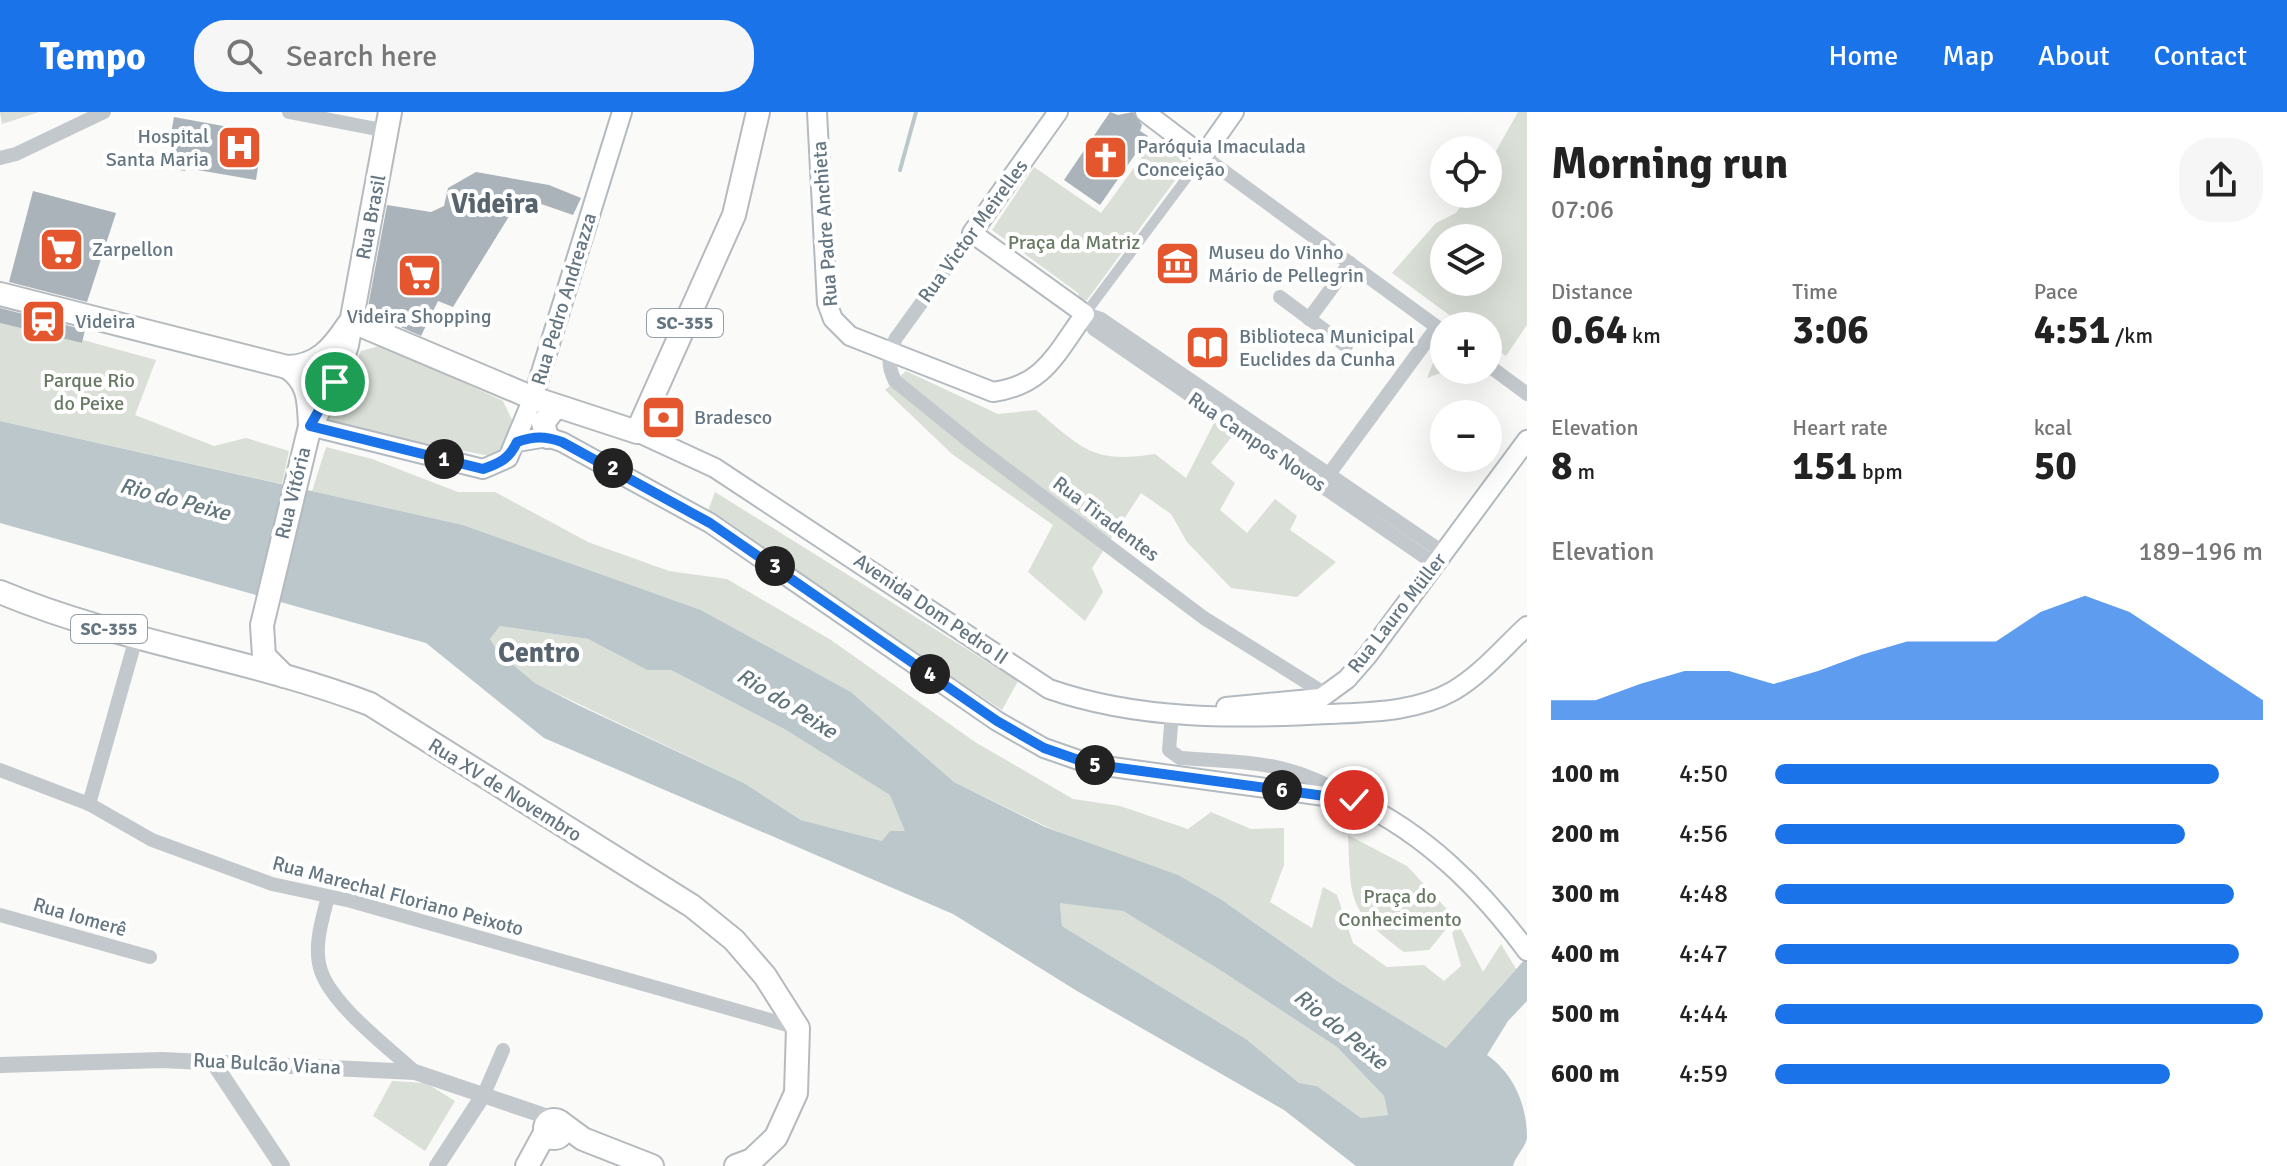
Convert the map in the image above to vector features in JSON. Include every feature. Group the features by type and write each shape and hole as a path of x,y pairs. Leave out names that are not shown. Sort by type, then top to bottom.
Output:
{"main road":[{"name":"Rua Pedro Andreazza","path":"310,426 483,469 508,458 533,398 622,112"},
{"name":"SC-355","path":"637,432 734,215 758,112"},
{"name":"Rua Padre Anchieta","path":"817,112 827,303 833,319 850,336 993,392 1018,389 1049,363 1085,314"},
{"name":"Rua Victor Meirelles","path":"972,233 1058,112"},
{"path":"1145,112 1203,156 1234,112"},
{"name":"Rua Brasil","path":"351,321 389,121"},
{"name":"Rua Campos Novos","path":"972,233 1085,314"},
{"path":"0,294 287,367 303,367 317,361 351,321"},
{"name":"Avenida Dom Pedro II","path":"351,321 533,398 637,432 715,468 1049,689 1076,698 1172,713 1253,718 1416,706 1453,691 1527,626"},
{"name":"Rua Vitória","path":"285,677 264,656 263,619 310,426 335,382 351,321"},
{"path":"287,367 298,374 307,388 310,426"},
{"path":"547,437 543,423 554,409 560,408"},
{"path":"517,442 547,437 583,452 710,523 997,721 1044,748 1090,764 1354,800 1410,830 1432,848 1500,916 1527,951"},
{"name":"Rua Lauro Müller","path":"1327,695 1368,655 1527,440"},
{"name":"Rua XV de Novembro","path":"0,592 136,638 285,677 370,704 692,906 744,951 798,1028"},
{"name":"Rua Vitória","path":"219,659 242,654 263,619"},
{"path":"1172,713 1327,695"},
{"path":"736,1166 752,1160 776,1137 787,1116 796,1093 798,1028"},
{"path":"531,1160 552,1130"},
{"name":"Rua Bulcão Viana","path":"552,1130 652,1166"}],"street":[{"path":"0,158 16,154 104,112"},
{"path":"289,112 389,121"},
{"path":"1085,314 1203,156 1437,327 1326,479"},
{"name":"Rua Victor Meirelles","path":"889,351 972,233"},
{"path":"1309,319 1350,263"},
{"path":"1280,297 1346,346"},
{"name":"Rua Campos Novos","path":"1085,314 1094,329 1326,479 1439,559"},
{"name":"Rua Tiradentes","path":"889,351 889,369 906,393 1204,618 1327,695"},
{"path":"1502,375 1527,394"},
{"path":"89,804 136,638"},
{"path":"1172,713 1169,750 1180,758 1283,765 1312,775 1354,800"},
{"name":"Rua Marechal Floriano Peixoto","path":"0,770 89,804 152,840 272,884 798,1028"},
{"path":"328,897 319,933 321,971 333,991 415,1072"},
{"name":"Rua Iomerê","path":"0,915 150,957"},
{"path":"437,1166 484,1094 503,1050"},
{"name":"Rua Bulcão Viana","path":"0,1065 162,1060 415,1072 528,1110 552,1130"},
{"path":"213,1062 282,1166"}],"green space":[{"path":"0,112 39,112 2,124"},
{"path":"1518,112 1527,112 1527,325 1506,356 1502,353 1502,312 1445,312 1392,273 1430,230 1430,296 1502,296 1502,224 1435,224 1459,208 1502,208 1502,140"},
{"name":"Praça da Matriz","path":"1152,143 1168,154 1174,144 1189,155 1187,164 1087,300 1081,301 1078,293 992,230 1034,167 1101,213"},
{"name":"Parque Rio do Peixe","path":"0,323 82,343 83,340 156,360 135,415 214,446 246,438 289,451 282,484 0,421"},
{"path":"383,345 503,401 514,424 504,453 490,456 325,424 361,351"},
{"path":"906,371 998,414 1036,410 1089,450 1116,457 1155,454 1186,478 1215,421 1233,435 1211,463 1235,483 1220,510 1247,533 1275,499 1297,516 1290,530 1336,562 1297,597 1231,588 1187,542 1171,514 1141,493 1092,568 1103,592 1085,621 1028,572 1053,525 952,454 885,390"},
{"path":"326,447 372,459 458,492 495,492 588,542 669,571 727,579 831,640 975,742 1073,799 1120,806 1188,829 1211,812 1251,829 1284,828 1284,865 1270,902 1312,928 1323,887 1337,895 1353,943 1387,967 1424,965 1444,981 1461,966 1452,933 1459,925 1483,972 1501,944 1516,969 1446,1048 1337,981 1222,900 1045,826 954,782 851,692 701,610 463,525 312,491"},
{"path":"715,492 1018,681 1002,710 706,516"},
{"path":"500,626 588,639 647,670 671,670 786,730 891,795 906,831 882,841 801,820 744,783 535,683 499,653 490,639"},
{"name":"Praça do Conhecimento","path":"1348,835 1407,866 1455,918 1429,950 1404,952 1362,914 1352,891"},
{"path":"1060,902 1123,911 1220,970 1337,1047 1384,1096 1388,1115 1361,1118 1317,1086 1299,1083 1246,1039 1062,926"},
{"path":"392,1081 426,1083 455,1101 425,1151 373,1116"}],"water":[{"name":"Rio do Peixe","path":"0,421 463,525 701,610 851,692 954,782 1045,827 1178,875 1222,900 1337,981 1446,1048 1527,957 1527,1001 1508,1021 1487,1055 1505,1071 1517,1091 1525,1114 1526,1142 1513,1166 1356,1166 1284,1110 1077,991 953,914 544,738 426,643 0,523","holes":["500,626 588,639 647,670 671,670 786,730 890,795 905,831 890,831 882,841 801,820 744,783 535,683 499,653 490,639","1060,903 1123,911 1220,970 1337,1047 1384,1096 1388,1115 1361,1118 1317,1086 1299,1083 1246,1039 1062,926"]}],"building":[{"name":"Paróquia Imaculada Conceição","path":"1110,112 1118,115 1133,112 1142,125 1140,131 1148,136 1100,205 1064,180"},
{"name":"Hospital Santa Maria","path":"174,117 256,132 251,158 259,160 256,180 169,168 175,140 170,139"},
{"name":"Videira Shopping","path":"476,172 549,185 581,198 573,215 521,197 453,307 438,301 421,336 367,312 387,205 431,212 444,206 448,188"},
{"name":"Zarpellon","path":"33,191 116,213 87,302 9,282"},
{"name":"Museu do Vinho Mário de Pellegrin","path":"1177,246 1192,257 1176,281 1161,270"},
{"path":"0,308 85,330 82,343 0,323"}],"waterway":[{"path":"900,170 916,112"}],"place":[{"name":"Hospital Santa Maria","path":"240,147"},
{"name":"Paróquia Imaculada Conceição","path":"1106,158"},
{"name":"Zarpellon","path":"61,249"},
{"name":"Museu do Vinho Mário de Pellegrin","path":"1177,264"},
{"name":"Videira Shopping","path":"419,276"},
{"name":"Videira","path":"44,321"},
{"name":"Biblioteca Municipal Euclides da Cunha","path":"1208,348"},
{"name":"Bradesco","path":"663,417"}],"district":[{"name":"Videira","path":"495,204"},
{"name":"Centro","path":"539,653"}],"route":[{"path":"335,382 310,426 483,469 501,463 512,453 517,442 530,438 547,437 583,452 710,523 997,721 1044,748 1090,764 1354,800"}]}
